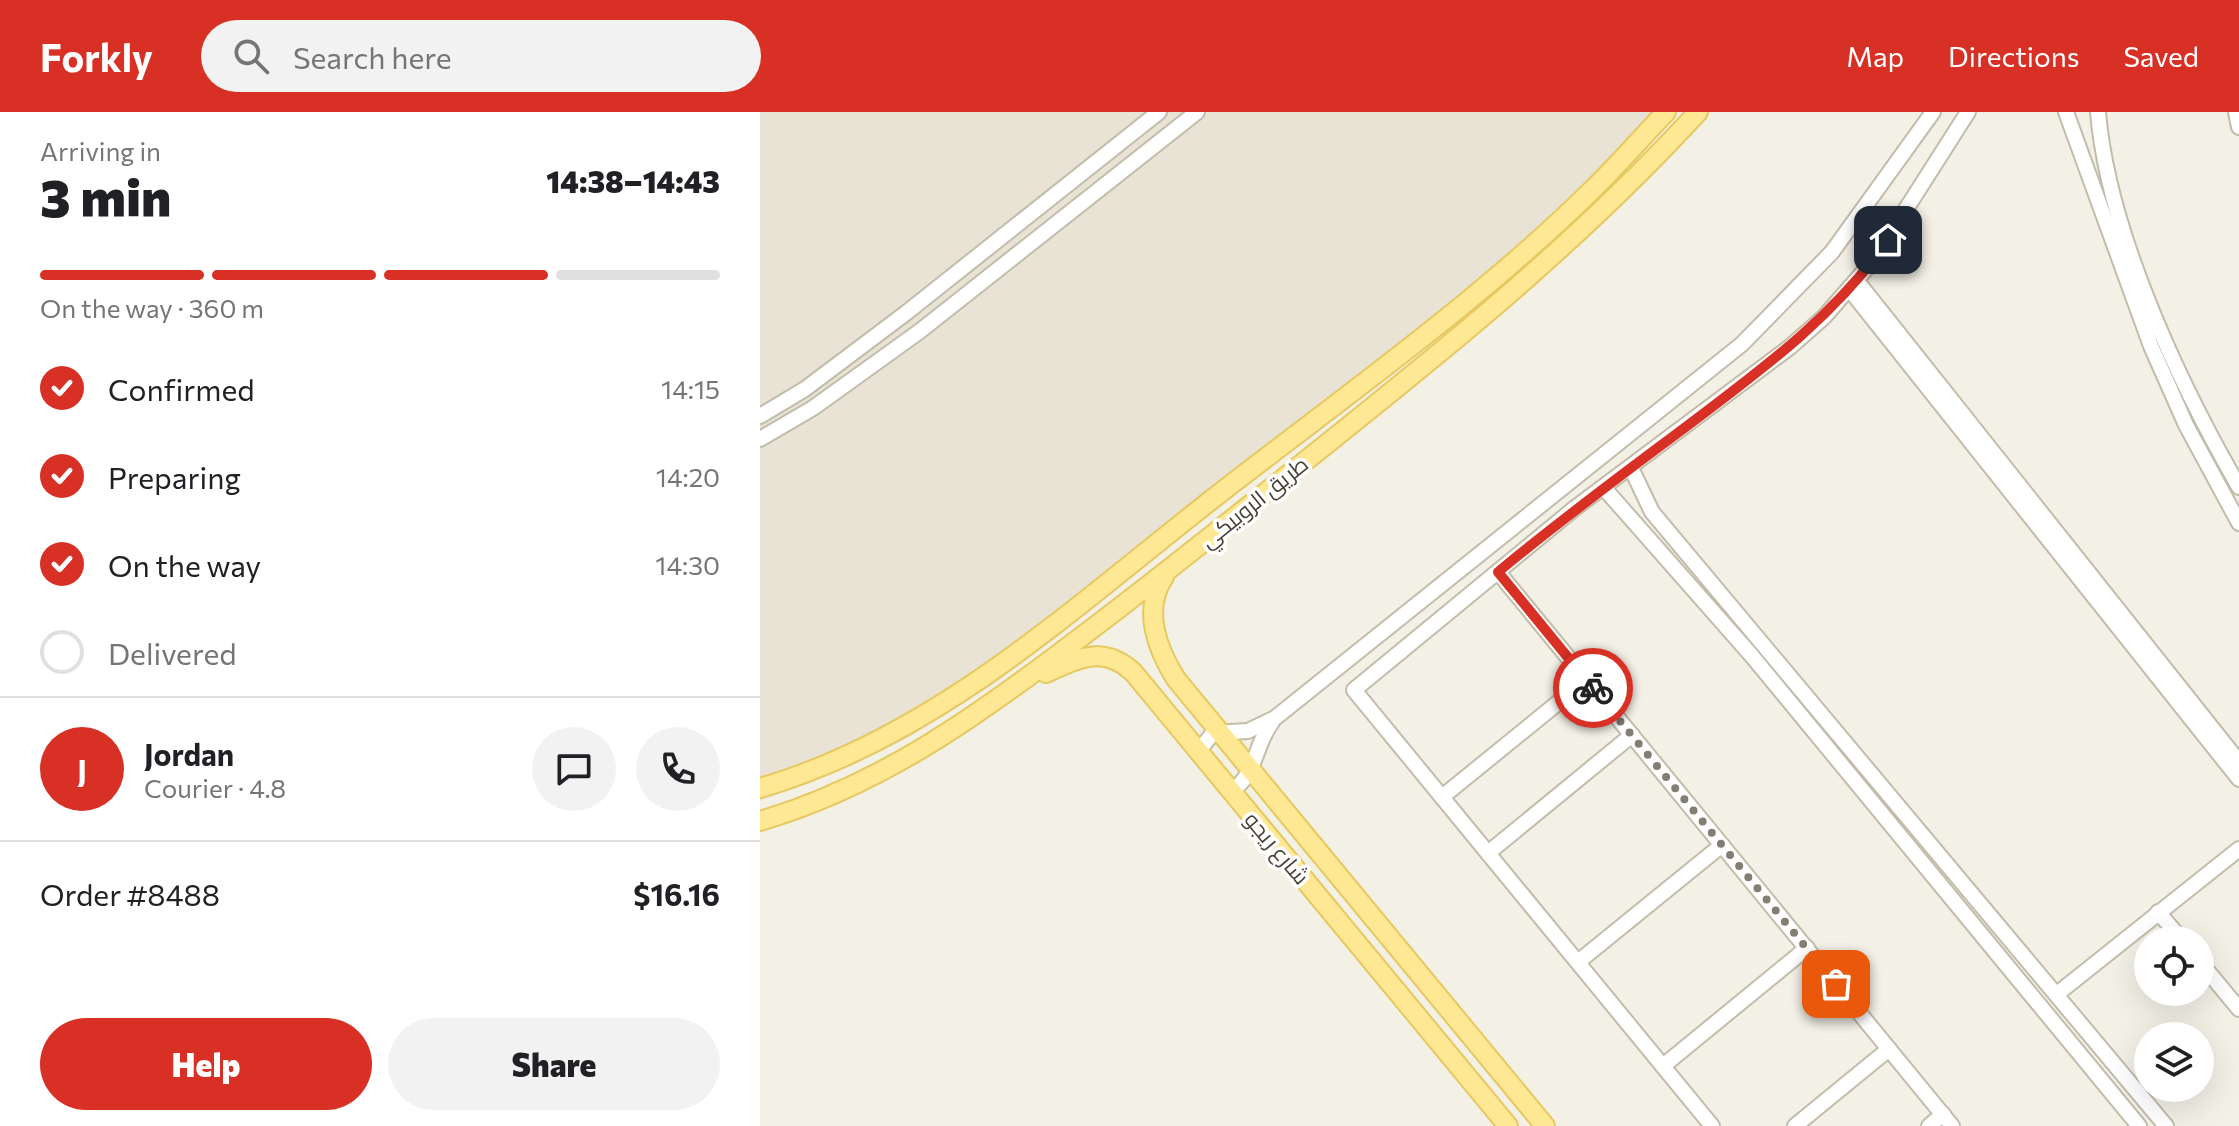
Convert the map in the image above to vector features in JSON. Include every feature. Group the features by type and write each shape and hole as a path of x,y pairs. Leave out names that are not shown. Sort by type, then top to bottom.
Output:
{"main road":[{"name":"طريق الروبيكي","path":"760,788 831,762 889,735 996,668 1486,285 1590,192 1666,112"},
{"name":"طريق الروبيكي","path":"760,821 843,791 902,762 1011,690 1169,570 1496,307 1600,215 1698,112"},
{"name":"شارع ريجو","path":"1169,570 1157,587 1153,611 1155,635 1176,679 1545,1126"},
{"name":"شارع ريجو","path":"1011,690 1079,658 1102,654 1113,657 1133,672 1508,1126"}],"street":[{"path":"760,416 805,389 906,313 1159,112"},
{"path":"760,439 813,408 920,331 1197,112"},
{"path":"1198,752 1208,737 1219,731 1248,731 1275,718 1754,333 1832,252 1933,112"},
{"path":"1712,1126 1354,690 1604,488 1790,347 1854,285 1888,240 1968,112"},
{"path":"2066,112 2151,346 2186,425 2239,523"},
{"path":"2098,112 2104,160 2125,234 2171,350 2239,487"},
{"path":"2236,112 2239,127"},
{"path":"1854,285 2239,779"},
{"path":"906,313 920,331"},
{"path":"1982,447 2239,762"},
{"path":"1631,468 1652,512 2166,1126"},
{"path":"1604,488 1821,739 2137,1125"},
{"path":"1498,572 1948,1120 1929,1126"},
{"path":"1442,797 1586,680"},
{"path":"1231,792 1252,771 1258,748 1275,718"},
{"path":"1821,739 1834,728"},
{"path":"1488,853 1632,735"},
{"path":"1578,962 1722,845"},
{"path":"2057,994 2239,849"},
{"path":"2158,912 2170,926"},
{"path":"1663,1066 1807,948"},
{"path":"2214,979 2239,1009"},
{"path":"1795,1126 1889,1049"}],"shaded area":[{"path":"760,112 1678,112 1603,195 1521,268 997,682 909,737 853,765 760,801"}],"way so far":[{"path":"1593,688 1836,984"}],"route":[{"path":"1593,688 1498,572 1575,508 1808,332 1850,290 1888,240"}]}
